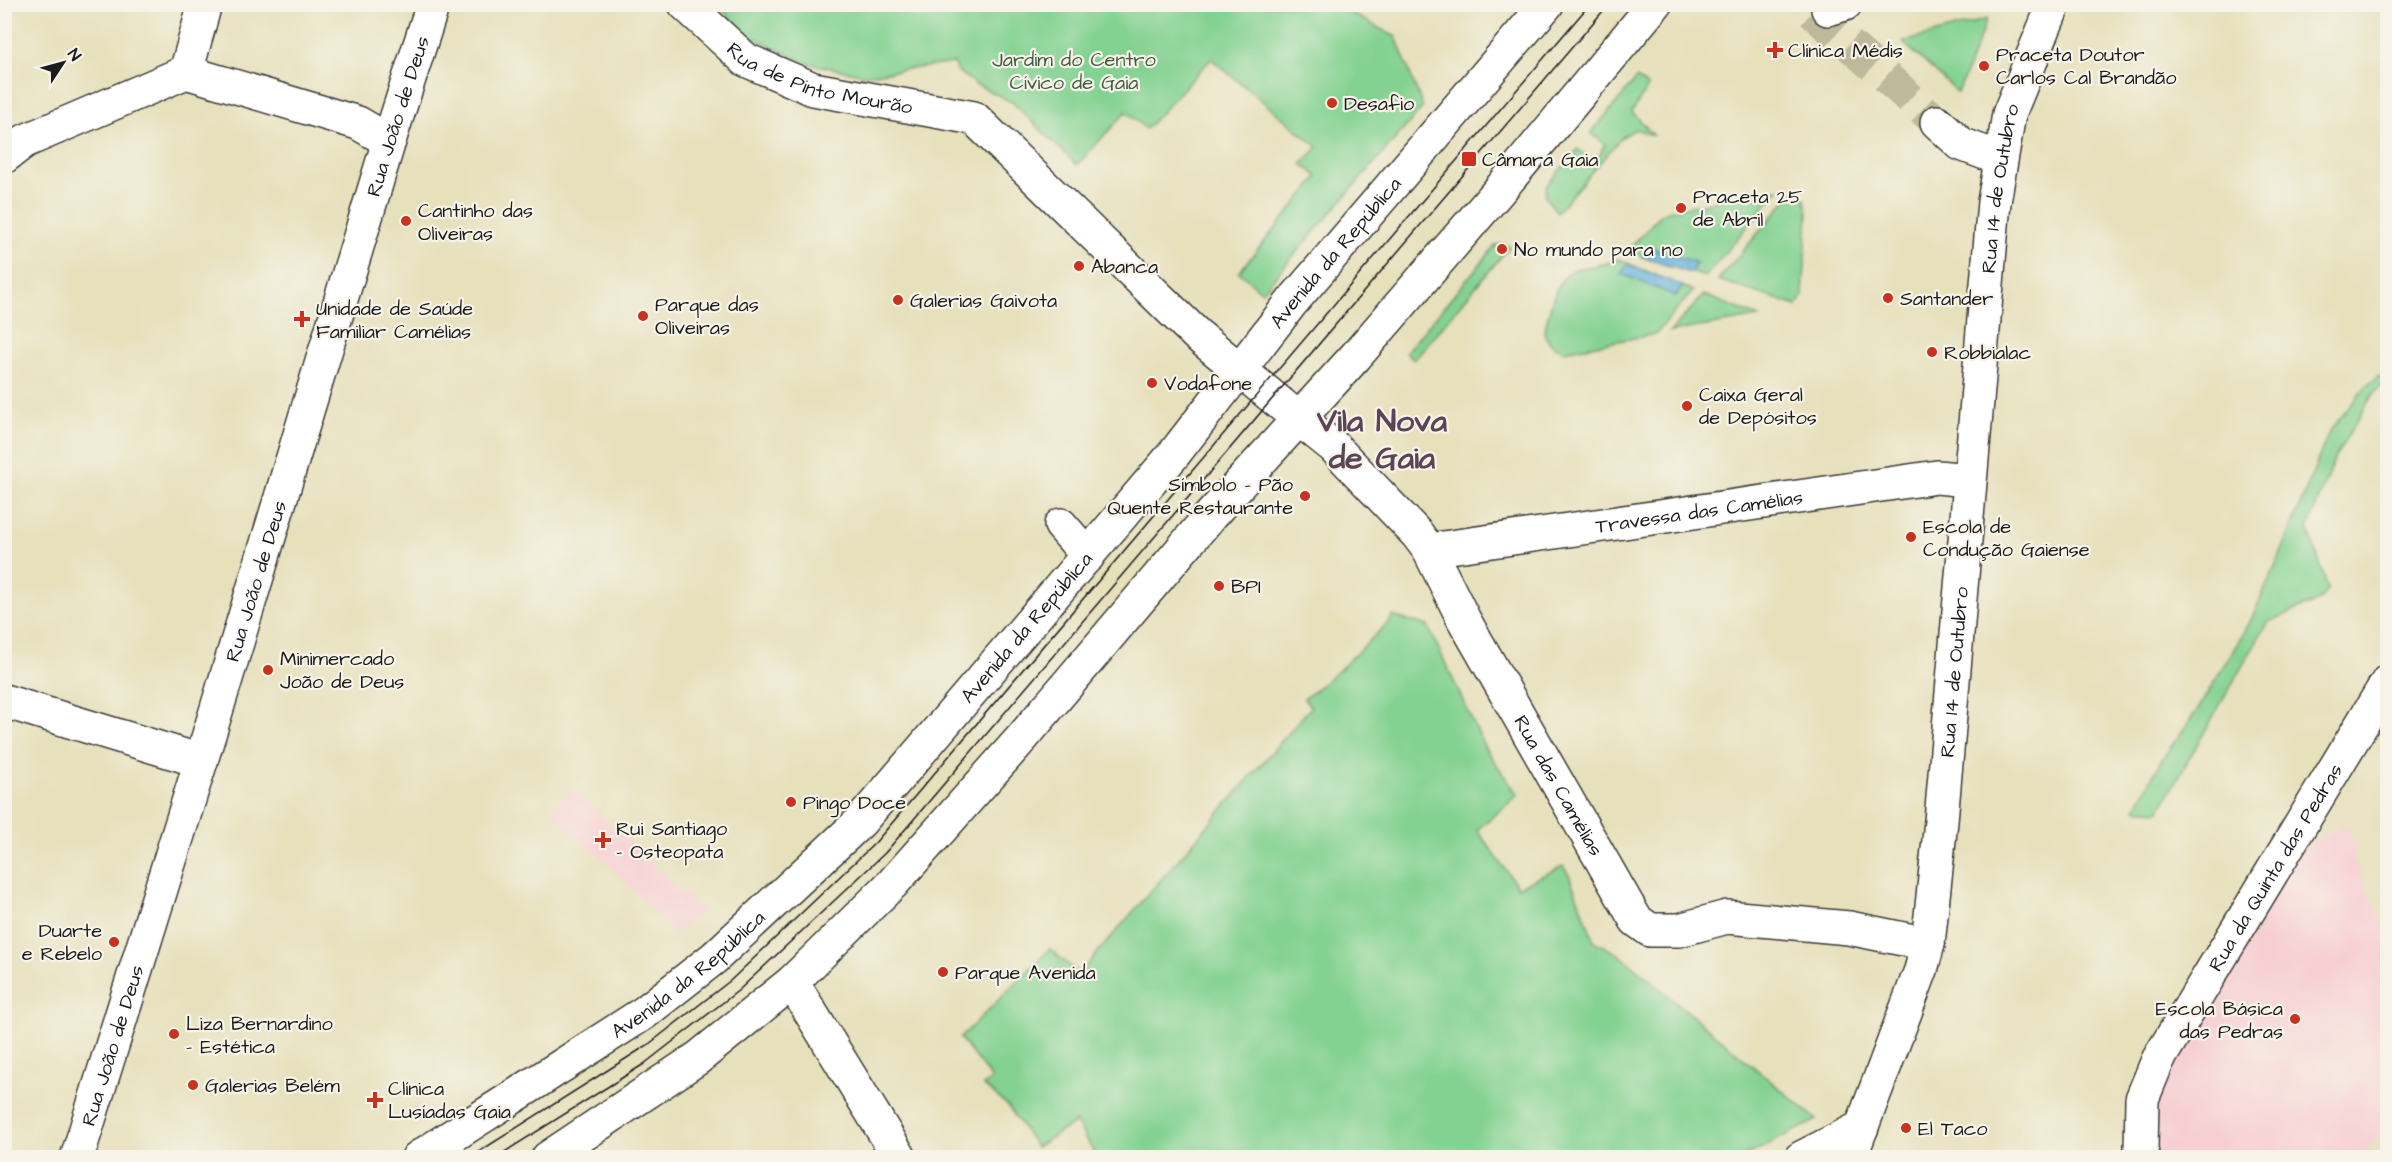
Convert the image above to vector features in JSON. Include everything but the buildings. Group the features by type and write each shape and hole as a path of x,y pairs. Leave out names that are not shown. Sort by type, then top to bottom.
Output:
{"street":[{"path":"186,72 206,4"},
{"name":"Rua João de Deus","path":"77,1158 433,4"},
{"name":"Rua de Pinto Mourão","path":"685,4 746,60 813,90 974,117"},
{"name":"Avenida da República","path":"418,1158 644,1013 723,950 860,822 1174,454 1302,291 1547,4"},
{"path":"548,1158 699,1058 792,982 892,884 1022,738 1211,515 1299,419 1490,202 1655,4"},
{"name":"Rua 14 de Outubro","path":"1850,1158 1921,970 1928,944 1941,821 1994,202 2009,114 2054,4"},
{"path":"4,157 25,141 186,72 358,123 389,141"},
{"name":"Rua das Camélias","path":"974,117 1197,334 1334,447 1417,534 1429,550 1464,620 1636,920 1650,930 1679,930 1727,917 1850,928 1928,944"},
{"path":"1937,122 1961,144 2001,159"},
{"name":"Travessa das Camélias","path":"1429,550 1937,477 1969,480"},
{"path":"1061,525 1088,555"},
{"name":"Rua da Quinta das Pedras","path":"2143,1158 2142,1099 2158,1060 2388,681"},
{"path":"4,701 201,760"},
{"path":"792,982 900,1158"},
{"path":"1801,1158 1862,1127"}],"shaded area":[{"name":"Rui Santiago - Osteopata","path":"572,789 704,912 676,934 611,868 550,811"},
{"name":"Escola Básica das Pedras","path":"2345,824 2358,852 2352,856 2387,934 2387,1131 2356,1157 2160,1157 2153,1139 2151,1105 2304,846"}],"green space":[{"name":"Jardim do Centro Cívico de Gaia","path":"717,5 1336,5 1396,37 1423,107 1262,292 1239,272 1318,177 1302,164 1318,147 1211,59 1146,129 1126,112 1077,165 1012,102 975,84 956,70 954,63 864,75 807,63 749,36"},
{"path":"1987,19 1958,93 1903,42"},
{"path":"1637,78 1648,87 1632,112 1654,136 1636,129 1622,137 1557,212 1545,197 1546,186 1578,149 1593,162 1602,152 1605,145 1591,133"},
{"path":"1779,189 1705,277 1627,251 1661,214 1671,210"},
{"path":"1794,191 1805,199 1808,212 1803,295 1797,306 1718,280"},
{"path":"1496,245 1510,246 1414,360 1406,352"},
{"path":"1618,259 1693,291 1656,334 1563,351 1548,341 1544,331 1555,293 1564,277 1580,268"},
{"path":"1704,295 1759,317 1670,332"},
{"path":"2387,370 2387,381 2373,394 2335,457 2308,528 2328,589 2321,599 2267,623 2159,811 2135,809 2161,761 2198,709 2249,624 2280,556 2329,432 2366,386"},
{"path":"1392,616 1428,626 1485,748 1518,795 1477,830 1518,887 1563,866 1569,875 1594,941 1620,955 1817,1120 1743,1157 1097,1158 1076,1122 1036,1147 1008,1106 983,1085 992,1079 960,1038 1050,949 1079,974 1311,707 1304,699 1337,672 1391,620"}],"water":[{"path":"1649,247 1697,263 1690,273 1642,257"},
{"path":"1628,264 1683,286 1676,296 1621,274"}],"tunnel":[{"path":"1812,12 1937,122"}],"tram line":[{"path":"469,1158 649,1044 731,980 875,843 1590,4"},
{"path":"495,1158 644,1064 739,990 885,853 1609,4"}],"place":[{"name":"Clínica Médis","path":"1775,50"},
{"name":"Praceta Doutor Carlos Cal Brandão","path":"1984,66"},
{"name":"Desafio","path":"1332,103"},
{"name":"Câmara Gaia","path":"1469,159"},
{"name":"Praceta 25 de Abril","path":"1681,208"},
{"name":"Cantinho das Oliveiras","path":"406,221"},
{"name":"No mundo para no","path":"1502,249"},
{"name":"Abanca","path":"1079,266"},
{"name":"Santander","path":"1888,298"},
{"name":"Galerias Gaivota","path":"898,300"},
{"name":"Parque das Oliveiras","path":"643,316"},
{"name":"Unidade de Saúde Familiar Camélias","path":"302,319"},
{"name":"Robbialac","path":"1932,352"},
{"name":"Vodafone","path":"1152,383"},
{"name":"Caixa Geral de Depósitos","path":"1687,406"},
{"name":"Símbolo - Pão Quente Restaurante","path":"1305,496"},
{"name":"Escola de Condução Gaiense","path":"1911,537"},
{"name":"BPI","path":"1219,586"},
{"name":"Minimercado João de Deus","path":"268,670"},
{"name":"Pingo Doce","path":"791,802"},
{"name":"Rui Santiago - Osteopata","path":"603,840"},
{"name":"Duarte e Rebelo","path":"114,942"},
{"name":"Parque Avenida","path":"943,972"},
{"name":"Escola Básica das Pedras","path":"2295,1019"},
{"name":"Liza Bernardino - Estética","path":"174,1034"},
{"name":"Galerias Belém","path":"193,1085"},
{"name":"Clínica Lusíadas Gaia","path":"375,1100"},
{"name":"El Taco","path":"1906,1128"}],"district":[{"name":"Vila Nova de Gaia","path":"1382,438"}]}
